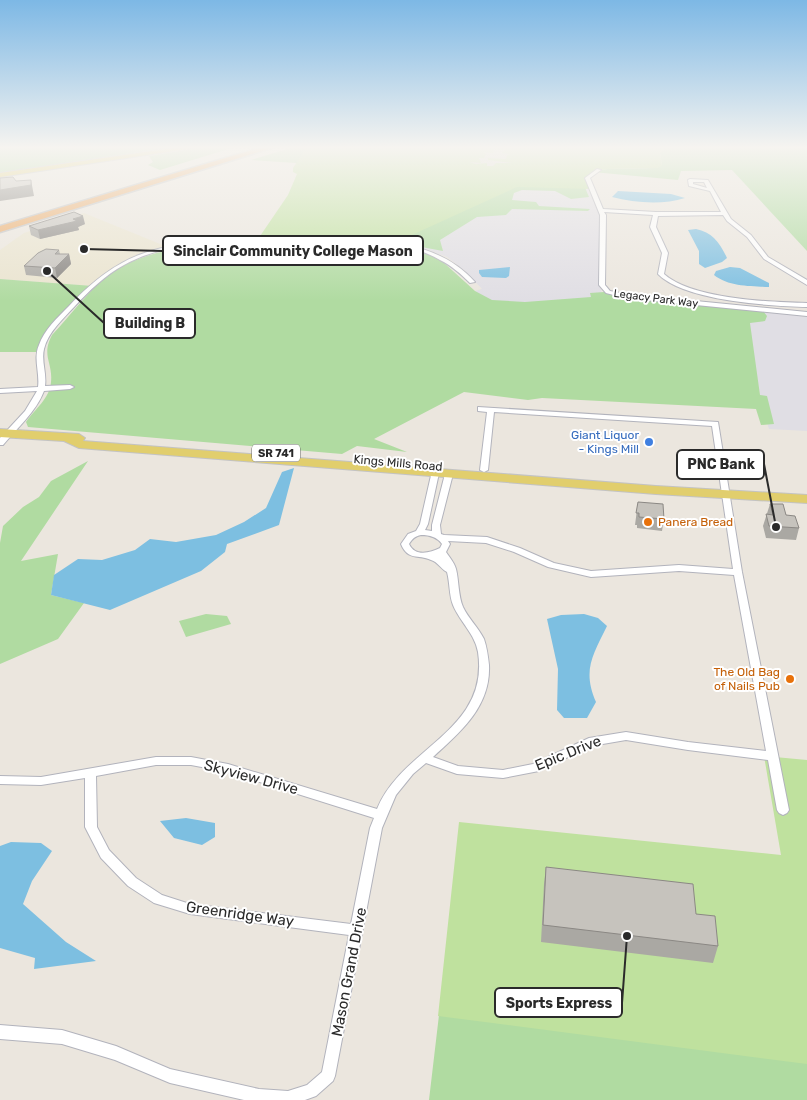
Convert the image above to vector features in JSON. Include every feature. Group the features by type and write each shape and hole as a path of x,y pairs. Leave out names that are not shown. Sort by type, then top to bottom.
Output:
{"highway":[{"path":"0,220 72,198"},
{"path":"0,229 101,198"}],"main road":[{"name":"Kings Mills Road","path":"2,437 69,439 85,437 484,470 709,486 726,493"},
{"name":"Kings Mills Road","path":"69,439 79,444 709,494 726,493 807,499"}],"street":[{"name":"Legacy Park Way","path":"596,198 603,215 602,285 608,292 625,296 807,314"},
{"path":"716,198 734,226 749,236 770,262 807,283"},
{"path":"601,210 656,214 725,212"},
{"path":"656,214 653,227 665,253 661,274 666,281 685,289 736,299 807,305"},
{"path":"2,437 30,407 42,388 40,352 50,332 109,272 125,263 158,251 218,242 392,244 422,250 445,259 472,282"},
{"path":"0,390 70,387"},
{"path":"480,409 715,424 738,572 783,810"},
{"path":"484,470 491,410"},
{"path":"442,473 424,524 419,533 408,538 406,548 418,556 431,556 451,571"},
{"path":"442,473 436,525 442,543"},
{"path":"419,533 442,543 500,544 551,565 591,574 679,568 738,572"},
{"path":"431,556 442,543"},
{"name":"Mason Grand Drive","path":"0,1032 62,1037 116,1053 170,1076 259,1096 288,1098 311,1091 328,1076 376,828 386,800 395,786 462,726 475,704 482,687 485,669 479,637 458,605 450,565 442,543"},
{"name":"Epic Drive","path":"425,758 457,770 503,774 535,768 588,742 626,736 688,746 773,756"},
{"name":"Skyview Drive","path":"0,780 41,780 156,761 191,761 228,768 381,815"},
{"name":"Greenridge Way","path":"90,772 91,827 105,854 132,882 158,899 190,909 357,930"}],"shaded area":[{"path":"493,198 593,198 599,211 600,285 603,297 490,306 475,291 482,289 464,270 447,257 426,249 396,243"},
{"path":"84,213 170,248 125,263 93,286 0,279 0,250 24,233"},
{"path":"746,310 807,317 807,431 769,429 762,407"}],"green space":[{"path":"286,198 492,198 392,244 256,242"},
{"path":"469,198 512,198 512,200 536,202 539,206 590,209 588,211 512,209 506,215 477,217 440,240 443,251 389,241"},
{"path":"758,198 807,198 807,251"},
{"path":"227,243 281,246 386,245 426,253 442,261 475,291 492,300 525,302 591,297 590,293 604,292 634,299 763,311 767,316 765,321 750,323 760,395 767,396 774,424 761,425 756,409 542,398 528,400 464,392 374,439 407,452 357,446 342,454 28,427 26,422 45,398 50,388 51,375 47,348 52,335 96,286 113,272 154,254 168,250"},
{"path":"0,279 93,286 50,332 40,352 0,352"},
{"path":"88,461 21,561 58,554 51,595 84,603 58,639 0,664 0,543 3,526 23,507 39,497 51,481"},
{"path":"206,614 227,616 231,624 186,637 179,621"},
{"path":"764,756 807,760 807,1064 438,1016 459,822 781,855"},
{"path":"461,828 807,1001 807,1100 429,1100"}],"water":[{"path":"618,198 684,198 668,202 630,201"},
{"path":"688,230 702,230 715,239 727,258 722,262 705,268 699,264 699,251"},
{"path":"510,267 509,276 506,278 482,277 479,273 479,270"},
{"path":"730,267 740,268 769,283 769,287 733,284 714,275 716,271"},
{"path":"294,468 279,525 227,544 225,552 201,571 110,610 51,595 54,575 78,559 102,560 135,550 150,539 176,542 216,535 244,522 266,508 282,472"},
{"path":"584,614 598,618 607,626 591,663 590,681 596,702 587,718 564,718 557,710 558,669 547,619 561,615"},
{"path":"186,818 215,823 215,837 202,845 174,838 160,821"},
{"path":"11,842 41,843 52,851 32,881 23,904 66,942 96,961 34,969 35,958 0,948 0,846"}],"building":[{"path":"74,212 83,216 73,219 77,221 38,230 29,226"},
{"path":"46,249 59,250 55,254 69,254 55,268 24,266 38,253"},
{"path":"638,502 663,504 664,519 639,517 639,513 636,513"},
{"path":"770,504 783,504 786,515 795,516 799,528 769,526 766,514 773,515"},
{"path":"546,867 693,884 696,914 715,916 718,946 543,925"}],"place":[{"name":"Sinclair Community College Mason","path":"84,249"},
{"name":"Building B","path":"47,271"},
{"name":"Giant Liquor - Kings Mill","path":"649,442"},
{"name":"Panera Bread","path":"648,522"},
{"name":"PNC Bank","path":"776,527"},
{"name":"The Old Bag of Nails Pub","path":"790,679"},
{"name":"Sports Express","path":"627,936"}]}
